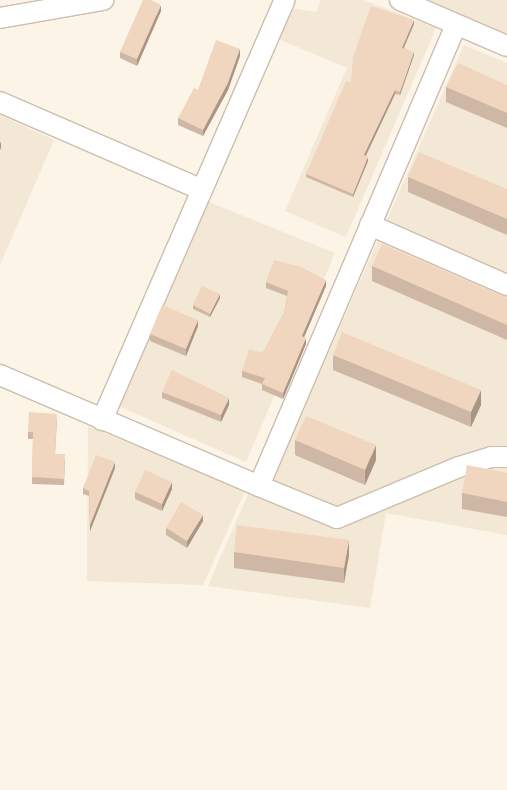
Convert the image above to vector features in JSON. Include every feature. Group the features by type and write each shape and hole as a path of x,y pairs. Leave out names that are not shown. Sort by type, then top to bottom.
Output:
{"street":[{"path":"0,18 76,2 103,0"},
{"path":"102,420 285,0"},
{"path":"400,0 507,46"},
{"path":"259,486 456,25"},
{"path":"0,102 202,190"},
{"path":"370,225 507,285"},
{"path":"0,375 102,420 337,518 459,468 491,457 507,457"}],"shaded area":[{"path":"321,0 364,0 436,28 346,237 285,211 347,68 276,38 290,8 316,12"},
{"path":"428,0 507,0 507,34"},
{"path":"464,45 507,63 507,535 386,513 370,608 208,586 249,492 264,499"},
{"path":"0,115 54,140 0,265"},
{"path":"204,200 335,253 246,462 118,406"},
{"path":"88,426 245,491 203,585 87,581"}],"building":[{"path":"143,0 151,0 161,5 137,59 120,52"},
{"path":"371,6 414,20 402,48 414,52 400,92 395,90 364,155 368,157 353,194 306,174 346,81 351,83 353,57"},
{"path":"216,40 240,49 228,83 203,130 178,118 194,88 198,90"},
{"path":"458,63 507,85 507,113 446,87"},
{"path":"419,152 507,189 507,219 408,177"},
{"path":"382,244 507,298 507,325 372,266"},
{"path":"274,260 301,267 326,280 302,336 306,338 283,393 262,384 265,378 242,371 249,349 263,353 284,313 288,291 266,282"},
{"path":"202,286 220,294 210,314 193,305"},
{"path":"162,305 198,320 186,349 150,334"},
{"path":"342,332 481,390 471,412 333,355"},
{"path":"172,370 229,398 221,415 162,392"},
{"path":"29,412 57,414 55,454 65,454 64,479 32,477 33,432 28,432"},
{"path":"306,416 376,445 365,470 295,440"},
{"path":"96,455 115,462 90,525 89,491 83,488"},
{"path":"467,465 507,473 507,502 462,493"},
{"path":"145,470 172,482 162,504 135,492"},
{"path":"181,502 203,515 187,541 166,528"},
{"path":"237,525 349,540 344,568 234,552"}]}
